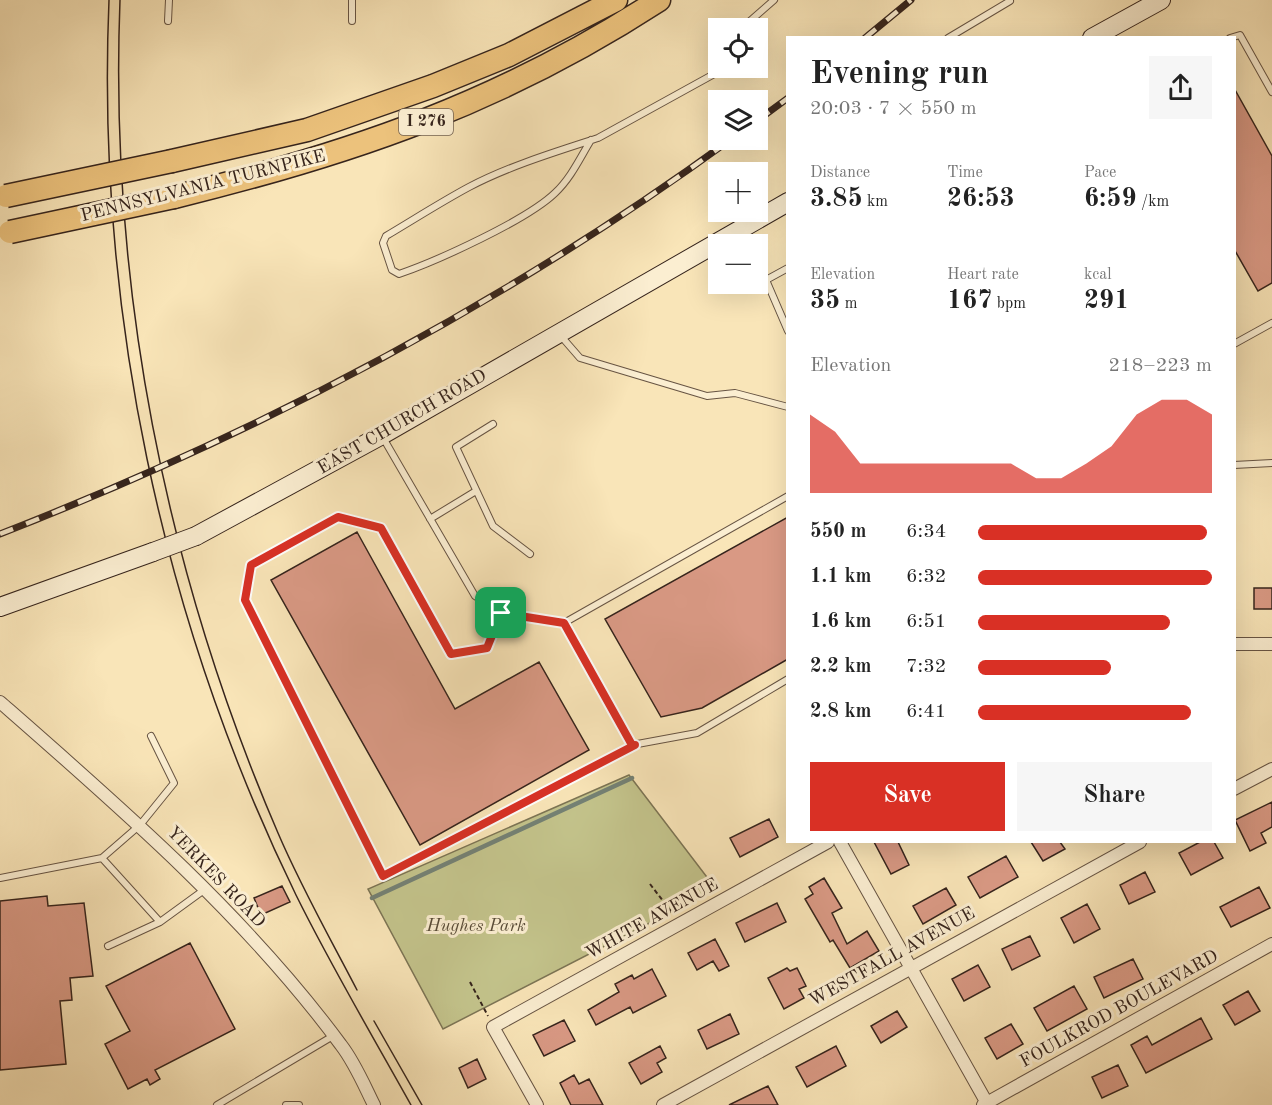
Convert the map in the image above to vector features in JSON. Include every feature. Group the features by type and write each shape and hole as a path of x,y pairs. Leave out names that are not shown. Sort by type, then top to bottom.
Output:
{"highway":[{"name":"PENNSYLVANIA TURNPIKE","path":"3,197 307,130 433,86 509,55 616,0"},
{"name":"PENNSYLVANIA TURNPIKE","path":"5,233 174,197 332,155 464,107 534,74 659,0"}],"street":[{"path":"1100,36 1161,0"},
{"name":"EAST CHURCH ROAD","path":"0,607 196,536 382,435 786,203"},
{"path":"1236,644 1272,644"},
{"name":"YERKES ROAD","path":"0,702 140,825 287,978 334,1036 374,1105"},
{"path":"1236,788 1272,769"},
{"name":"WHITE AVENUE","path":"493,1027 826,843"},
{"path":"841,843 912,967 986,1104"},
{"name":"WESTFALL AVENUE","path":"663,1105 1138,843"},
{"name":"FOULKROD BOULEVARD","path":"986,1104 1272,944"},
{"path":"493,1027 537,1105"}],"lane":[{"path":"168,21 169,0"},
{"path":"352,0 352,21"},
{"path":"753,18 774,0"},
{"path":"951,36 1010,1"},
{"path":"1236,36 1240,35 1272,92"},
{"path":"591,140 570,176 554,194 517,219 419,267 399,274 392,270 382,243 386,236 470,186 591,140 708,77"},
{"path":"786,269 766,280 786,326"},
{"path":"1236,343 1272,323"},
{"path":"558,332 580,358 707,396 735,393 786,406"},
{"path":"493,424 456,447 493,526 530,554"},
{"path":"382,435 475,596 501,613 564,623 786,497"},
{"path":"1236,465 1272,463"},
{"path":"430,519 476,490"},
{"path":"501,613 487,648 451,654 381,528 338,517 251,565 245,600 383,876 635,745 697,733 786,680"},
{"path":"564,623 632,745 635,745"},
{"path":"0,878 102,858 140,825 174,783 151,736"},
{"path":"102,858 160,922"},
{"path":"108,946 160,922 204,890"},
{"path":"217,1105 334,1036"},
{"path":"286,1105 290,1103 299,1105"}],"path":[{"path":"650,884 680,923"},
{"path":"470,982 493,1027"}],"green space":[{"name":"Hughes Park","path":"629,775 716,889 443,1029 368,889"}],"building":[{"path":"1236,92 1272,156 1272,283 1258,291 1236,252"},
{"path":"786,518 786,660 702,708 661,717 605,619"},
{"path":"357,532 455,709 539,662 589,750 420,845 271,580"},
{"path":"1254,588 1272,588 1272,609 1254,609"},
{"path":"1272,802 1272,827 1261,833 1266,843 1250,851 1236,820"},
{"path":"769,819 778,837 740,857 730,838"},
{"path":"875,843 898,843 909,865 891,874"},
{"path":"1032,843 1061,843 1065,849 1043,861"},
{"path":"1198,843 1215,843 1223,858 1191,875 1179,853"},
{"path":"1006,856 1018,877 980,898 968,877"},
{"path":"1145,872 1155,892 1129,904 1120,885"},
{"path":"824,878 842,908 832,913 847,944 867,931 879,951 850,968 833,940 830,942 805,899 813,894 809,887"},
{"path":"282,886 290,902 261,915 254,898"},
{"path":"1259,887 1270,908 1231,927 1220,907"},
{"path":"946,888 956,905 923,924 913,906"},
{"path":"47,896 48,906 84,903 93,976 70,978 72,1000 60,1001 66,1064 0,1070 0,901"},
{"path":"777,903 786,922 745,942 736,923"},
{"path":"1087,904 1100,929 1074,943 1061,918"},
{"path":"1030,936 1040,956 1012,970 1002,949"},
{"path":"715,939 729,966 719,971 713,961 697,970 688,953"},
{"path":"190,943 235,1029 155,1070 160,1079 150,1085 147,1079 128,1089 105,1044 130,1031 106,986"},
{"path":"1133,959 1143,979 1104,998 1094,977"},
{"path":"978,965 990,987 964,1001 952,979"},
{"path":"787,968 790,971 797,968 806,986 799,989 804,998 784,1009 768,978"},
{"path":"652,969 666,996 633,1013 630,1007 596,1025 588,1010 619,992 615,984 632,975 634,979"},
{"path":"1074,986 1087,1009 1047,1031 1034,1008"},
{"path":"1248,991 1260,1011 1235,1025 1223,1005"},
{"path":"897,1011 907,1027 881,1043 871,1026"},
{"path":"730,1014 739,1034 707,1049 698,1030"},
{"path":"1201,1018 1212,1039 1146,1073 1131,1045 1147,1036 1152,1045"},
{"path":"564,1020 575,1041 544,1056 533,1035"},
{"path":"1011,1024 1023,1044 997,1059 985,1038"},
{"path":"660,1046 666,1058 657,1063 662,1072 641,1084 629,1063"},
{"path":"836,1046 846,1066 807,1087 796,1067"},
{"path":"477,1059 486,1079 468,1088 459,1068"},
{"path":"1118,1065 1128,1086 1102,1098 1092,1077"},
{"path":"574,1075 579,1084 589,1079 603,1105 571,1105 560,1083"},
{"path":"768,1086 778,1105 729,1105"}],"waterway":[{"path":"372,898 632,778"}],"tram line":[{"path":"109,0 108,115 114,230 127,345 147,459 174,571 208,681 249,790 309,922 411,1105"},
{"path":"120,0 119,107 124,214 135,320 152,425 175,529 204,632 238,734 287,853 357,990"},
{"path":"374,1021 422,1105"}],"railway":[{"path":"867,36 911,0"},
{"path":"768,113 786,99"},
{"path":"0,534 192,453 378,360 469,310 558,256 645,200 716,150"}],"route":[{"path":"338,517 381,528 451,654 487,648 501,613 564,623 632,745 635,745 383,876 245,600 251,565 338,517"}]}
